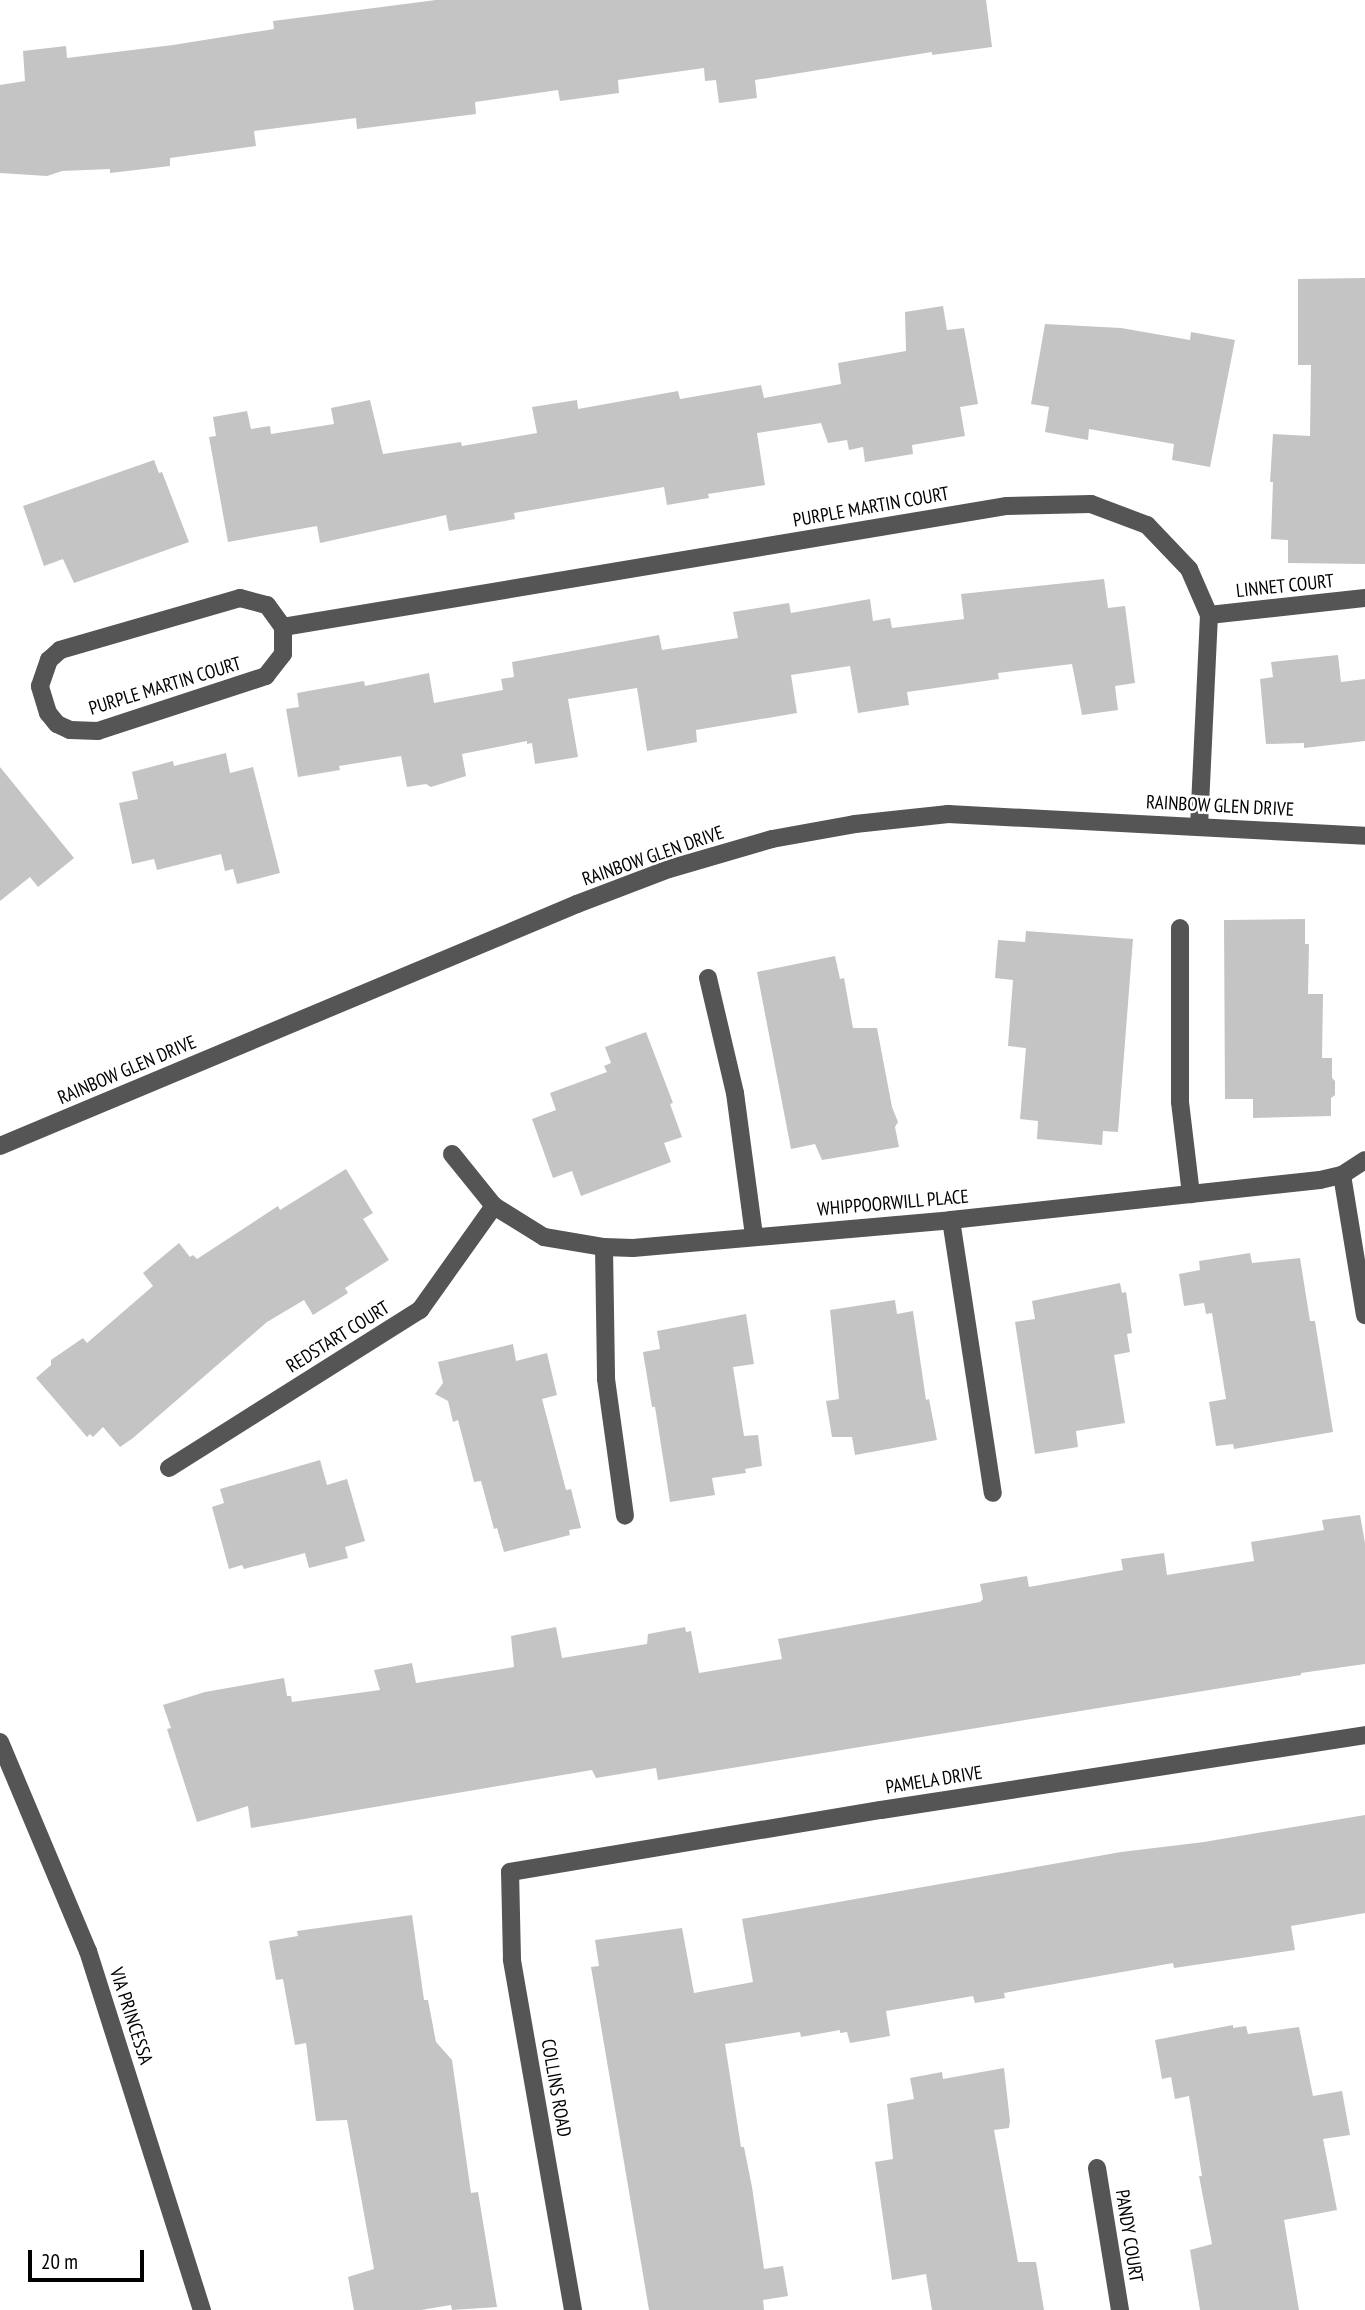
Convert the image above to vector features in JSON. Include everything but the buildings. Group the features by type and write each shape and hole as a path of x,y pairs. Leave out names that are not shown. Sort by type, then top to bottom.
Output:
{"street":[{"name":"PURPLE MARTIN COURT","path":"283,627 1007,506 1090,504 1147,525 1188,569 1209,615 1199,825"},
{"name":"PURPLE MARTIN COURT","path":"240,598 267,605 283,627 283,654 266,676 98,731 77,732 57,724 42,700 40,687 49,660 73,645 240,598"},
{"name":"LINNET COURT","path":"1209,615 1365,598"},
{"name":"RAINBOW GLEN DRIVE","path":"0,1146 577,904 669,869 772,839 856,824 948,814 1199,825 1365,836"},
{"path":"1180,928 1180,1102 1191,1194"},
{"path":"708,978 735,1093 754,1236"},
{"name":"WHIPPOORWILL PLACE","path":"452,1154 494,1206 544,1237 604,1247 632,1248 951,1220 1320,1180 1342,1174 1365,1160"},
{"path":"1342,1174 1365,1315"},
{"name":"REDSTART COURT","path":"169,1468 420,1310 494,1206"},
{"path":"951,1220 993,1493"},
{"path":"604,1247 606,1378 625,1516"},
{"name":"PAMELA DRIVE","path":"510,1872 881,1810 1365,1735"},
{"name":"VIA PRINCESSA","path":"0,1742 88,1951 202,2310"},
{"name":"COLLINS ROAD","path":"510,1872 512,1959 573,2310"},
{"name":"PANDY COURT","path":"1097,2168 1119,2310"}]}
